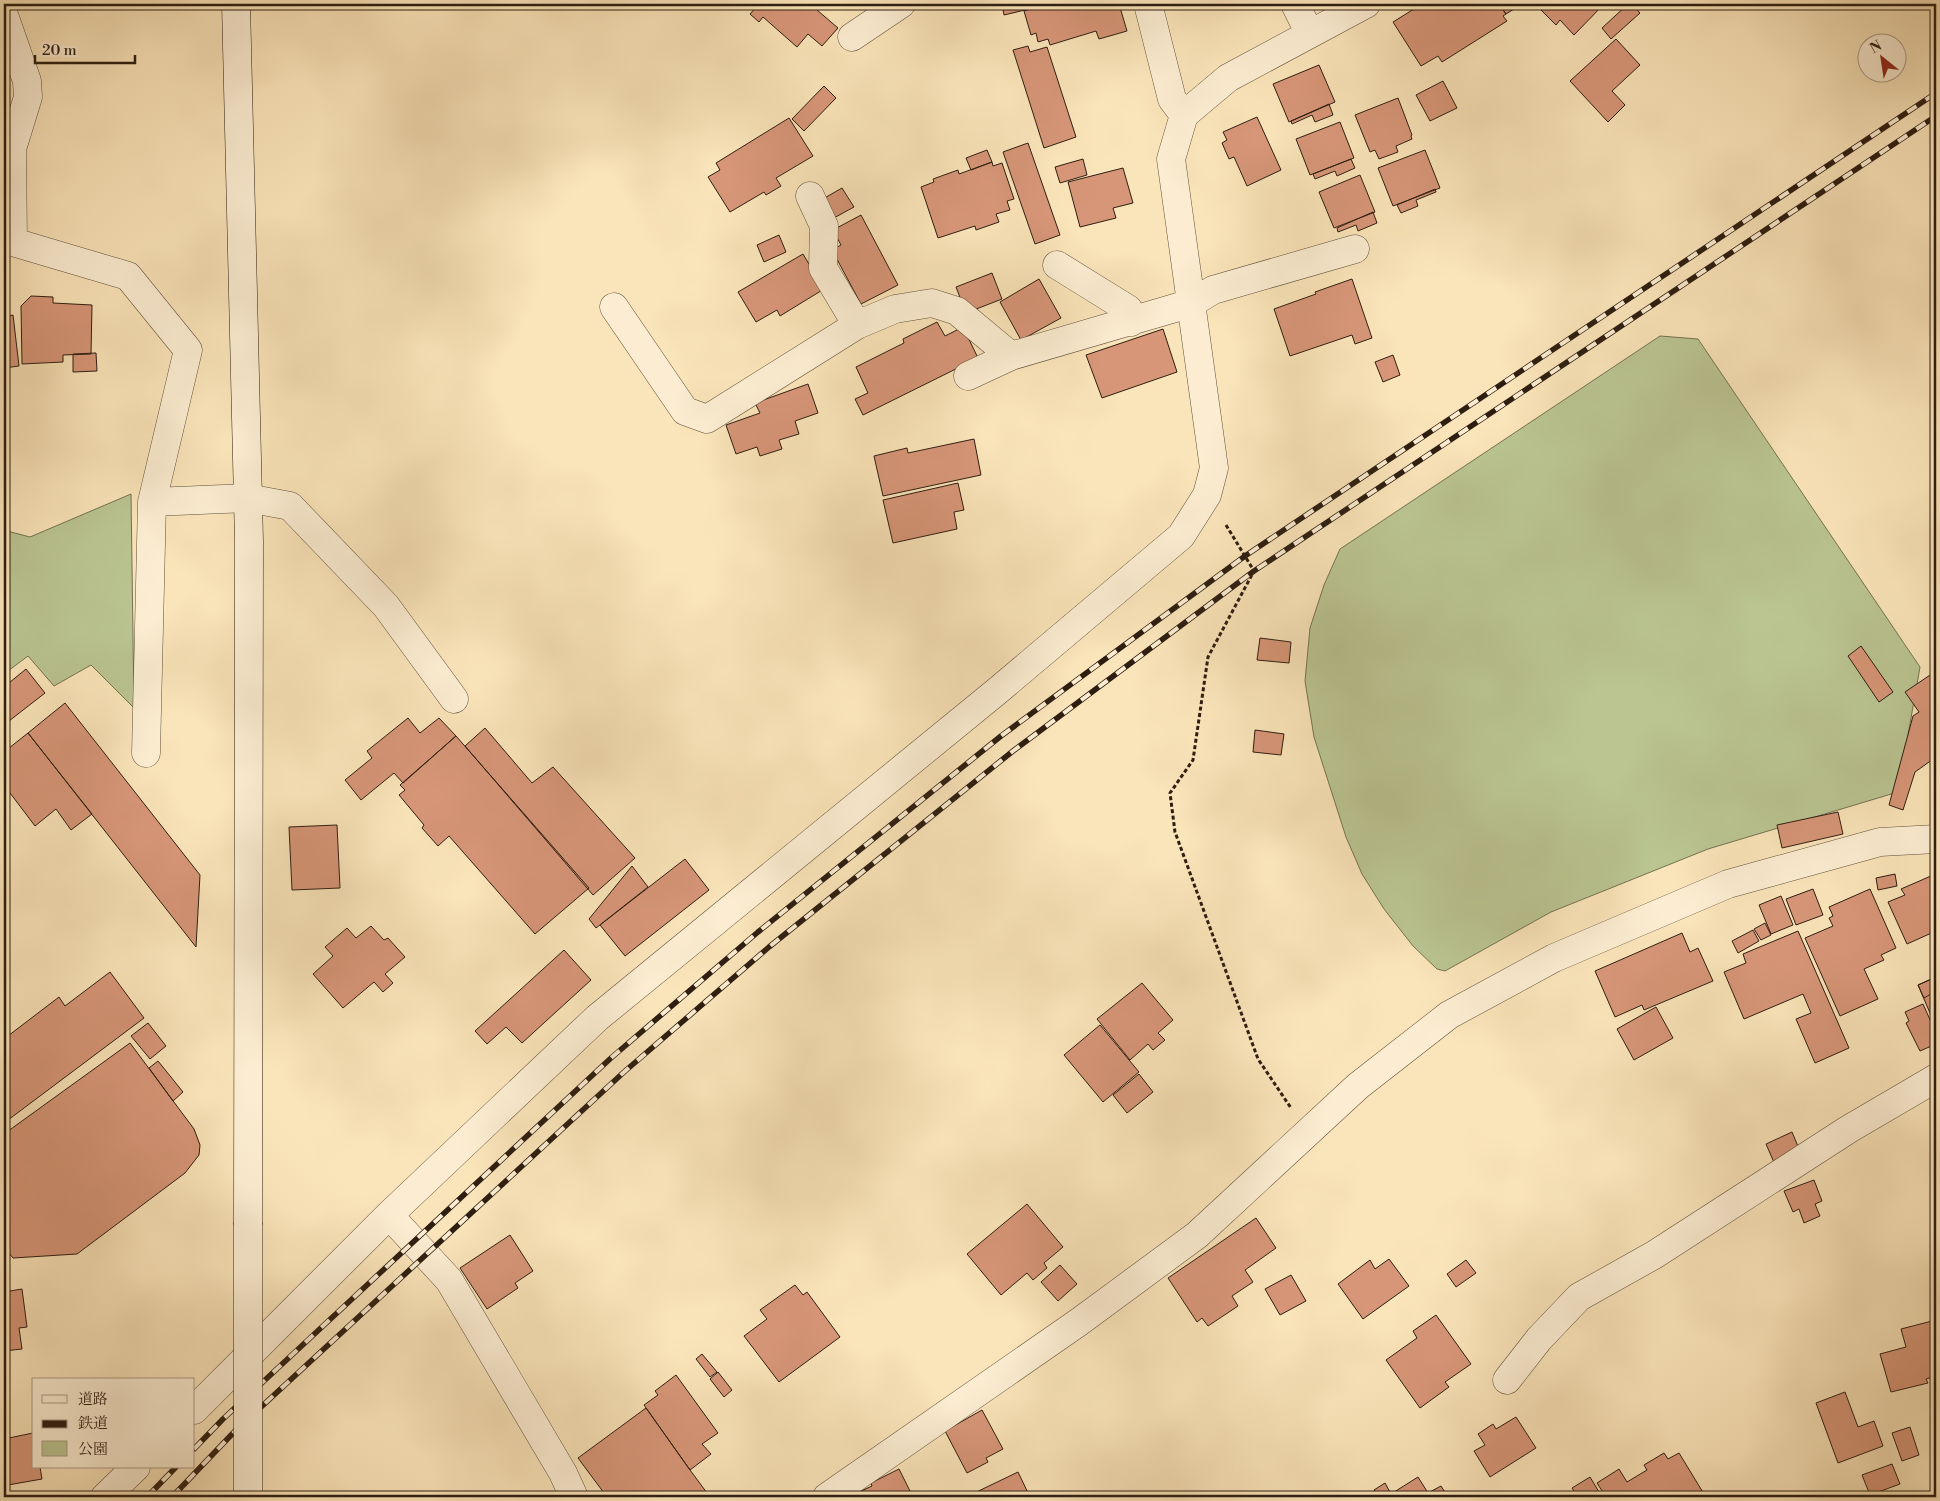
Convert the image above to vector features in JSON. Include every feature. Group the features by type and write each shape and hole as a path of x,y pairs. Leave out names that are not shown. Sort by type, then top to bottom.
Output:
{"street":[{"path":"236,4 248,498 248,1497"},
{"path":"852,37 901,4"},
{"path":"1148,4 1172,99 1184,115"},
{"path":"1295,4 1310,34"},
{"path":"195,1409 389,1216 597,1018 996,692 1181,536 1207,495 1214,468 1171,159 1184,115 1228,78 1366,4"},
{"path":"4,15 27,81 28,97 12,149 13,242 128,276 188,350 152,502 146,753"},
{"path":"810,196 824,226 823,268 857,325"},
{"path":"968,376 1011,356 1192,303 1213,290 1355,249"},
{"path":"1058,265 1128,309 1130,322"},
{"path":"614,307 685,411 707,419 857,325 895,309 932,303 957,311 1011,356"},
{"path":"152,502 248,498 290,506 386,606 454,699"},
{"path":"828,1497 1078,1322 1197,1235 1358,1086 1449,1015 1554,958 1728,884 1880,842 1936,839"},
{"path":"1507,1380 1539,1339 1579,1297 1654,1255 1849,1129 1936,1078"},
{"path":"389,1216 449,1280 563,1473 574,1497"},
{"path":"106,1497 135,1468"}],"path":[{"path":"1207,495 1254,571 1208,657 1192,760 1170,793 1175,832 1258,1059 1307,1132"}],"green space":[{"path":"1660,336 1698,339 1920,667 1898,792 1708,849 1551,912 1445,971 1437,969 1413,946 1384,909 1362,874 1346,837 1314,737 1305,681 1310,628 1324,585 1340,549"},
{"path":"131,494 134,708 91,665 54,686 28,656 4,674 4,524 7,531 30,537"}],"building":[{"path":"759,4 822,4 817,10 838,28 822,46 808,34 797,47 763,17 759,22 750,14"},
{"path":"1002,4 1023,4 1025,10 1004,15"},
{"path":"1031,4 1119,4 1127,31 1099,39 1096,31 1050,45 1048,39 1038,42 1036,33 1031,35 1024,11 1033,8"},
{"path":"1422,4 1499,4 1506,14 1503,16 1507,21 1442,62 1438,56 1421,66 1393,22"},
{"path":"1499,4 1511,4 1514,9 1506,14"},
{"path":"1537,4 1604,4 1574,35 1560,20 1556,25"},
{"path":"1628,4 1632,4 1640,13 1611,39 1602,28"},
{"path":"1616,39 1640,65 1612,91 1625,105 1608,122 1570,81"},
{"path":"1028,46 1030,52 1047,47 1076,137 1044,148 1013,50"},
{"path":"1319,65 1335,102 1289,122 1273,84"},
{"path":"1443,81 1457,108 1430,121 1416,95"},
{"path":"824,86 836,98 804,131 792,119"},
{"path":"1398,98 1412,139 1396,146 1398,152 1379,159 1375,150 1370,152 1355,115"},
{"path":"1329,104 1333,115 1315,122 1312,115 1292,124 1291,121"},
{"path":"1257,117 1281,170 1247,186 1234,157 1229,159 1222,143 1227,140 1223,132"},
{"path":"789,118 813,156 776,178 781,186 766,195 764,192 730,212 708,177 720,170 716,163"},
{"path":"1340,122 1354,158 1310,175 1296,139"},
{"path":"1028,143 1060,235 1035,244 1003,152"},
{"path":"987,150 992,162 971,170 966,158"},
{"path":"1425,150 1440,188 1393,206 1378,168"},
{"path":"1083,159 1087,175 1060,183 1055,167"},
{"path":"1351,159 1355,168 1337,176 1335,171 1315,179 1313,174"},
{"path":"992,162 993,166 1002,163 1014,199 1007,201 1010,210 996,214 999,222 976,230 975,226 938,238 921,187 934,182 933,179 958,170 959,174"},
{"path":"1123,168 1133,203 1113,208 1116,218 1080,227 1068,182"},
{"path":"1360,175 1375,212 1334,228 1319,192"},
{"path":"842,188 854,207 832,219 821,200"},
{"path":"1435,189 1436,192 1416,200 1418,206 1401,213 1397,205"},
{"path":"1373,212 1377,223 1358,231 1356,225 1338,232 1337,228"},
{"path":"861,215 898,285 861,304 832,250 841,245 833,230"},
{"path":"779,235 786,252 764,262 757,245"},
{"path":"803,254 824,289 780,316 777,310 756,322 738,292"},
{"path":"992,273 1002,299 966,313 956,287"},
{"path":"1039,279 1061,318 1021,340 1000,302"},
{"path":"1352,279 1372,338 1355,344 1352,335 1290,356 1274,309"},
{"path":"31,296 53,297 53,303 92,305 91,354 63,355 63,362 22,364 21,306"},
{"path":"13,315 19,366 4,368 4,317"},
{"path":"937,322 945,336 963,327 978,358 863,415 855,399 868,393 856,367 904,343 903,339"},
{"path":"1163,329 1177,372 1102,398 1086,355"},
{"path":"96,353 97,371 73,372 73,354"},
{"path":"1393,355 1400,375 1383,382 1375,362"},
{"path":"808,384 818,413 795,421 799,434 779,440 782,449 760,456 757,447 736,454 726,425 760,413 755,403"},
{"path":"974,439 981,475 883,496 874,456 907,448 908,453"},
{"path":"958,483 964,510 954,512 957,529 893,543 883,500"},
{"path":"1260,638 1291,642 1289,663 1257,660"},
{"path":"1861,646 1893,692 1879,702 1848,656"},
{"path":"26,669 45,693 9,721 4,714 4,687"},
{"path":"1936,671 1936,757 1915,772 1903,810 1889,805 1913,716 1919,712 1905,692"},
{"path":"65,703 200,875 196,947 28,733"},
{"path":"408,718 420,733 439,718 456,736 403,783 394,773 361,800 345,780 372,758 367,751"},
{"path":"485,728 532,783 553,767 635,858 593,895 465,746"},
{"path":"1255,730 1284,734 1281,755 1253,752"},
{"path":"28,733 92,814 71,830 56,809 35,826 4,785 4,752"},
{"path":"456,736 589,888 535,934 449,836 438,846 422,828 424,825 399,795 405,790 400,785"},
{"path":"1838,812 1843,834 1782,848 1777,825"},
{"path":"337,825 340,888 292,890 289,827"},
{"path":"685,859 709,890 625,956 600,925"},
{"path":"632,866 648,887 596,928 589,919"},
{"path":"1895,874 1897,886 1878,890 1876,878"},
{"path":"1931,876 1936,888 1936,931 1907,944 1888,902 1905,895 1901,889"},
{"path":"1813,889 1823,915 1796,925 1786,899"},
{"path":"1870,889 1896,948 1881,955 1884,960 1864,969 1878,999 1840,1016 1805,938 1833,926 1829,918 1833,916 1829,907"},
{"path":"1781,896 1793,925 1771,934 1759,905"},
{"path":"1765,923 1771,935 1761,940 1754,929"},
{"path":"371,926 384,940 388,938 405,957 385,974 393,983 383,992 374,982 343,1008 313,974 333,956 325,947 347,928 356,938"},
{"path":"1753,930 1759,941 1738,953 1732,941"},
{"path":"1798,931 1849,1048 1815,1063 1796,1019 1811,1013 1803,994 1744,1019 1724,972 1746,963 1743,954"},
{"path":"1682,933 1690,952 1698,948 1713,981 1644,1010 1642,1005 1615,1017 1595,971"},
{"path":"564,950 591,980 522,1043 506,1027 487,1044 475,1031"},
{"path":"110,972 144,1018 4,1123 4,1039 59,997 65,1006"},
{"path":"1936,977 1936,1027 1918,985"},
{"path":"1936,977 1936,991 1924,998 1918,985"},
{"path":"1142,983 1173,1020 1158,1033 1165,1040 1153,1050 1148,1044 1130,1060 1097,1019"},
{"path":"1923,1004 1936,1033 1936,1044 1920,1051 1906,1023 1909,1021 1905,1012"},
{"path":"1656,1007 1673,1038 1634,1060 1617,1029"},
{"path":"148,1023 166,1046 150,1059 131,1036"},
{"path":"1100,1025 1139,1072 1103,1102 1064,1055"},
{"path":"130,1043 194,1129 200,1145 199,1155 185,1173 77,1254 13,1258 4,1247 4,1134"},
{"path":"158,1061 183,1092 173,1101 149,1068"},
{"path":"1139,1074 1153,1092 1127,1113 1113,1095"},
{"path":"1792,1132 1802,1156 1776,1167 1766,1144"},
{"path":"1814,1180 1822,1201 1815,1204 1820,1216 1804,1223 1799,1209 1793,1212 1784,1191"},
{"path":"1027,1204 1063,1247 1044,1263 1047,1268 1033,1280 1027,1273 1001,1295 967,1254"},
{"path":"1256,1218 1276,1248 1245,1270 1253,1282 1232,1296 1238,1306 1208,1326 1202,1318 1197,1322 1168,1278"},
{"path":"510,1235 533,1271 515,1283 518,1288 487,1309 460,1268"},
{"path":"1389,1259 1409,1286 1363,1319 1338,1284 1370,1260 1375,1269"},
{"path":"1466,1260 1476,1273 1456,1287 1447,1274"},
{"path":"1060,1265 1077,1284 1058,1301 1041,1282"},
{"path":"1291,1275 1306,1301 1280,1315 1265,1289"},
{"path":"795,1285 803,1295 807,1292 840,1337 779,1382 744,1336 767,1319 760,1310"},
{"path":"22,1289 27,1327 19,1328 22,1349 4,1351 4,1292"},
{"path":"1436,1315 1471,1364 1445,1382 1449,1387 1420,1408 1386,1360 1417,1338 1413,1331"},
{"path":"1936,1320 1936,1376 1926,1379 1928,1383 1891,1392 1880,1354 1906,1347 1901,1329"},
{"path":"702,1354 717,1372 710,1377 696,1359"},
{"path":"718,1372 732,1390 724,1397 710,1379"},
{"path":"676,1375 718,1433 702,1444 711,1454 690,1470 644,1405 658,1395 655,1391"},
{"path":"1845,1392 1858,1427 1874,1421 1883,1446 1838,1463 1816,1403"},
{"path":"646,1408 710,1497 607,1497 578,1458"},
{"path":"982,1410 1003,1449 986,1458 988,1462 967,1473 945,1431"},
{"path":"1516,1417 1536,1448 1490,1477 1474,1451 1485,1445 1478,1434 1493,1424 1496,1429"},
{"path":"1910,1427 1919,1455 1902,1461 1892,1433"},
{"path":"32,1433 32,1468 40,1468 42,1479 8,1485 11,1497 4,1497 4,1439"},
{"path":"1664,1453 1668,1459 1679,1453 1704,1494 1699,1497 1606,1497 1597,1483 1619,1469 1627,1482 1647,1470 1644,1465"},
{"path":"1892,1464 1900,1484 1870,1495 1862,1475"},
{"path":"899,1469 913,1497 848,1497 872,1486 871,1483"},
{"path":"1018,1472 1030,1497 966,1497"},
{"path":"1418,1477 1428,1493 1441,1486 1448,1497 1378,1497 1374,1490 1385,1483 1391,1494"},
{"path":"1590,1477 1602,1497 1578,1497 1572,1488"}],"railway":[{"path":"195,1448 223,1419 611,1058 758,932 1001,736 1245,556 1936,93"},
{"path":"172,1497 235,1431 624,1072 769,947 1013,751 1254,571 1936,116"},
{"path":"147,1497 175,1468"}]}
